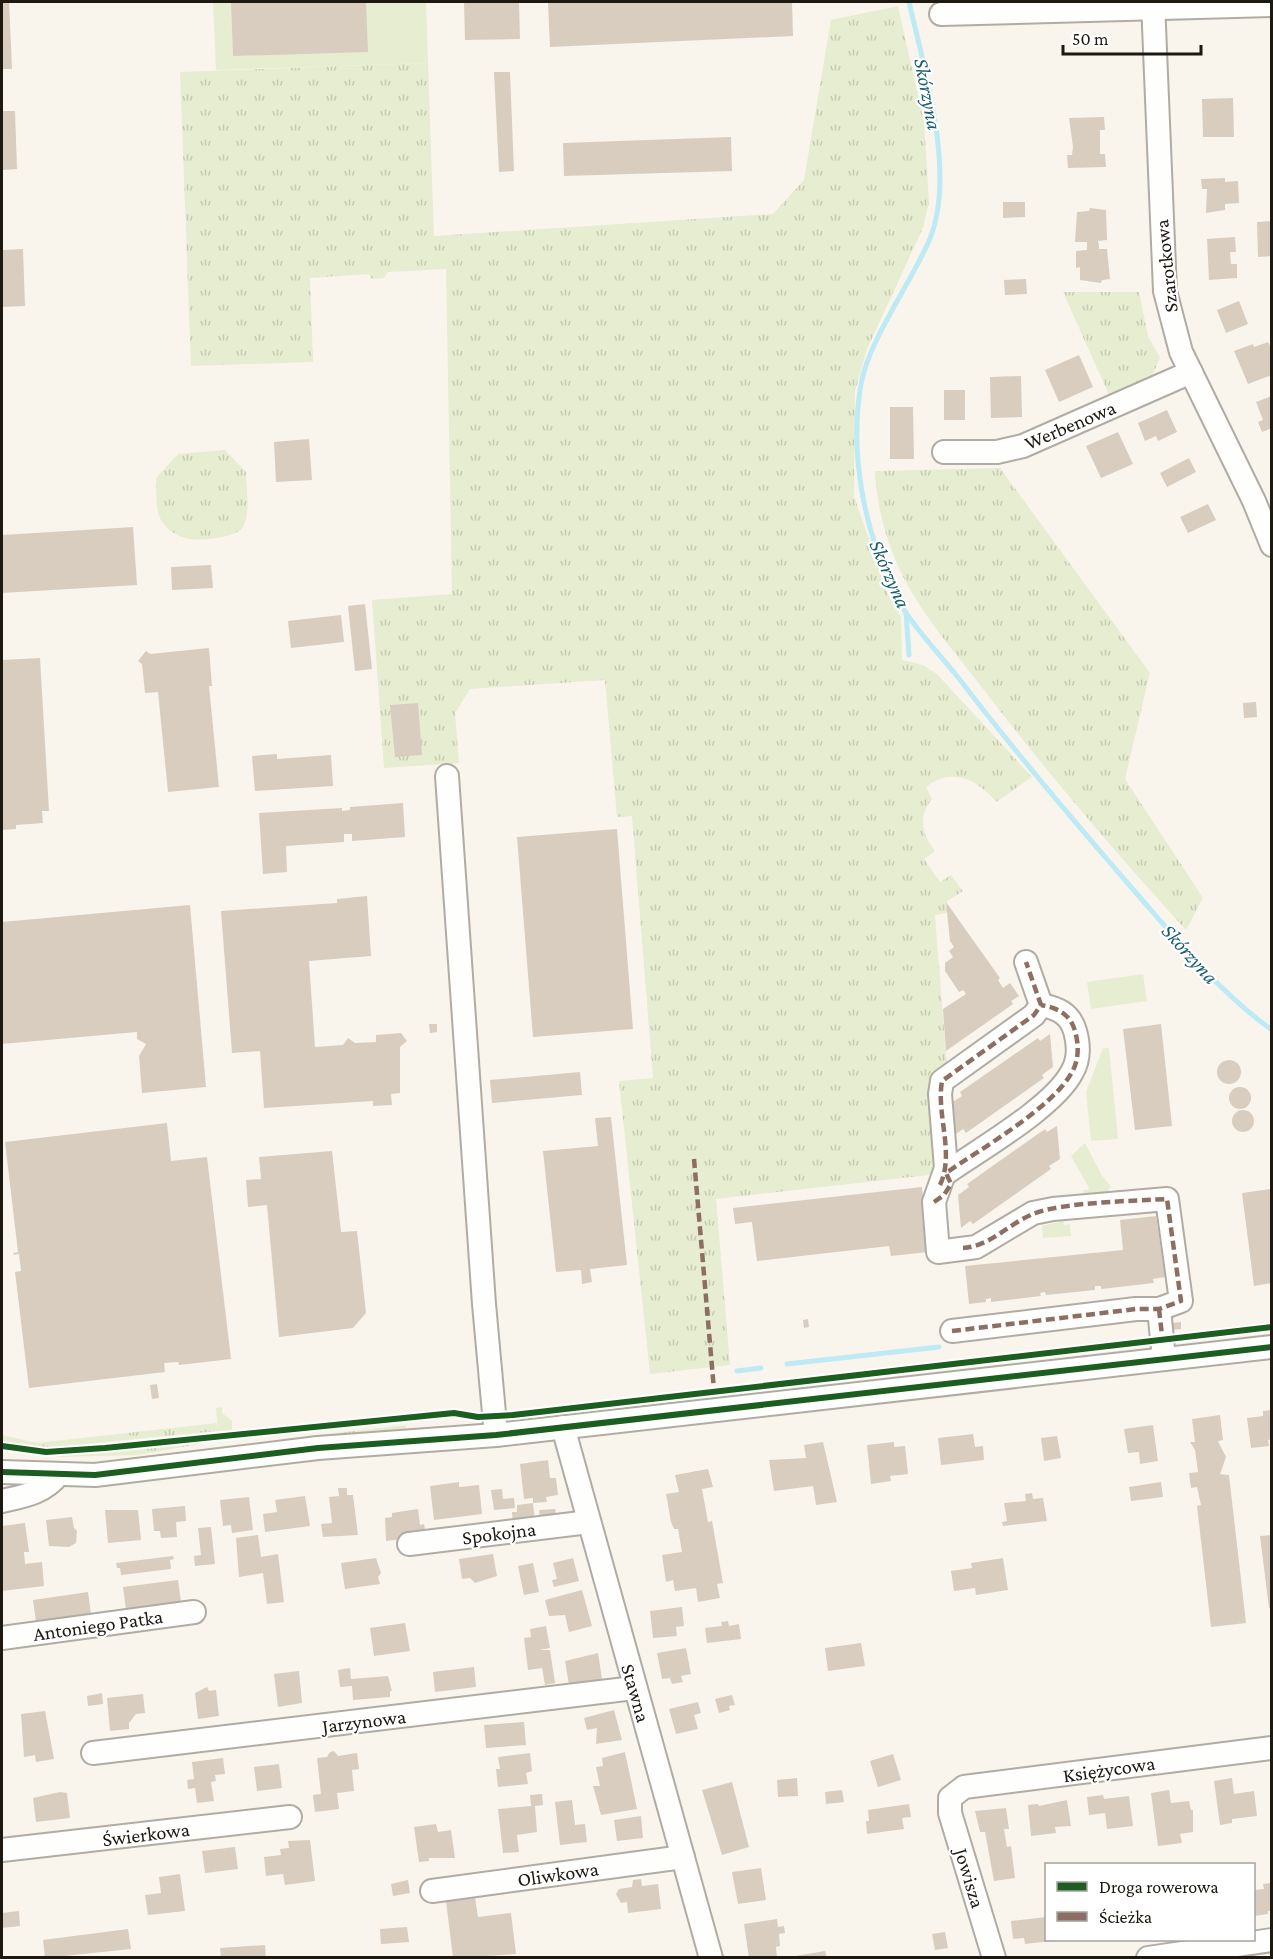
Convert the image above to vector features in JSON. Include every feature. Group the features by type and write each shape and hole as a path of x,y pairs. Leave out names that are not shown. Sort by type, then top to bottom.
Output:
{"street":[{"path":"941,14 1153,4 1272,5"},
{"name":"Szarotkowa","path":"1153,4 1165,291 1173,328 1191,372 1263,496 1272,545"},
{"name":"Werbenowa","path":"944,452 997,452 1023,446 1191,372"},
{"path":"447,776 484,1304 496,1435"},
{"path":"1026,962 1041,1005"},
{"path":"943,1179 1036,1110 1067,1081 1073,1070 1078,1044 1075,1029 1062,1011 1041,1005"},
{"path":"952,1331 1136,1309 1159,1309 1181,1301 1167,1199 1053,1209 1033,1213 976,1247 938,1252 934,1202 943,1179 940,1094 942,1082 1034,1016 1041,1005"},
{"path":"1159,1309 1164,1359"},
{"path":"2,1472 95,1475 318,1448 496,1435 1272,1347"},
{"name":"Stawna","path":"563,1427 711,1958"},
{"path":"2,1501 38,1492 52,1483 59,1474"},
{"name":"Spokojna","path":"409,1544 589,1522"},
{"name":"Antoniego Patka","path":"2,1638 194,1612"},
{"name":"Jarzynowa","path":"93,1753 634,1688"},
{"name":"Księżycowa","path":"950,1798 964,1787 1272,1748"},
{"name":"Jowisza","path":"950,1798 950,1813 994,1958"},
{"name":"Świerkowa","path":"2,1850 290,1817"},
{"name":"Oliwkowa","path":"432,1891 683,1857"},
{"path":"1148,1958 1272,1940"}],"green space":[{"path":"213,2 426,2 428,63 216,70"},
{"path":"898,6 924,122 929,202 923,228 867,349 855,391 854,496 889,597 901,617 902,660 923,665 937,674 1032,777 996,802 981,787 964,778 945,778 926,787 932,799 924,813 923,825 924,832 935,851 924,859 940,882 951,875 963,891 946,902 947,913 935,915 947,1067 938,1163 929,1175 716,1199 730,1365 650,1374 619,1081 653,1078 632,816 617,817 605,680 470,689 455,713 459,763 384,768 372,600 452,594 446,269 388,272 384,278 372,279 369,274 310,278 313,362 191,366 180,72 428,63 434,236 773,214 804,180 831,20"},
{"path":"1063,292 1139,292 1148,336 1160,358 1152,376 1109,395"},
{"path":"225,450 246,472 247,507 243,527 233,534 208,539 192,539 177,535 160,518 157,508 156,478 178,454"},
{"path":"1000,468 1150,673 1125,779 1203,898 1186,930 1108,842 1008,721 930,620 898,567 882,520 875,471"},
{"path":"1143,974 1147,1001 1091,1009 1087,982"},
{"path":"1103,1048 1109,1048 1118,1139 1091,1141 1086,1092"},
{"path":"1085,1143 1102,1176 1111,1186 1105,1196 1084,1198 1083,1190 1089,1190 1088,1186 1071,1156"},
{"path":"1063,1221 1064,1225 1070,1224 1071,1236 1043,1238 1042,1226"},
{"path":"222,1407 222,1413 232,1421 232,1430 218,1431 216,1408"},
{"path":"217,1423 218,1431 46,1448 2,1443 2,1435 37,1443"},
{"path":"407,1425 403,1433 299,1437"},
{"path":"233,1436 233,1438 138,1455 57,1457 56,1455"}],"building":[{"path":"2,2 9,2 12,69 2,69"},
{"path":"231,2 366,2 368,52 233,56"},
{"path":"464,2 519,2 520,39 465,40"},
{"path":"792,2 793,36 550,47 548,3"},
{"path":"494,72 510,72 514,171 499,172"},
{"path":"1233,98 1234,137 1203,137 1202,99"},
{"path":"2,111 15,111 17,169 2,170"},
{"path":"1104,117 1105,130 1100,130 1100,154 1105,154 1106,167 1068,168 1067,155 1072,155 1073,147 1069,118"},
{"path":"731,137 732,171 564,176 563,143"},
{"path":"1225,178 1225,182 1238,181 1239,203 1225,204 1225,210 1206,213 1207,189 1202,189 1201,179"},
{"path":"1003,202 1025,202 1025,217 1003,218"},
{"path":"1090,208 1106,210 1107,240 1098,241 1099,249 1107,249 1110,279 1102,280 1101,283 1080,280 1080,267 1076,268 1076,251 1087,250 1087,242 1075,242 1077,212 1089,211"},
{"path":"1272,221 1272,256 1258,257 1257,222"},
{"path":"1235,237 1236,252 1230,252 1231,264 1237,264 1237,278 1209,280 1207,239"},
{"path":"23,249 25,306 2,307 2,250"},
{"path":"1026,279 1027,294 1005,295 1004,280"},
{"path":"1239,301 1248,324 1226,333 1217,310"},
{"path":"1268,342 1272,350 1272,375 1248,384 1234,351 1253,344 1254,347"},
{"path":"1079,355 1093,387 1059,402 1045,370"},
{"path":"1021,376 1022,417 991,418 990,377"},
{"path":"944,390 965,390 965,420 944,420"},
{"path":"1272,396 1272,428 1262,432 1258,422 1263,420 1256,402"},
{"path":"890,407 913,407 914,459 890,459"},
{"path":"1167,410 1177,432 1158,441 1156,436 1145,441 1138,423"},
{"path":"1118,432 1133,464 1101,478 1086,446"},
{"path":"309,439 312,480 276,482 274,442"},
{"path":"1189,458 1196,472 1167,487 1160,473"},
{"path":"1208,504 1216,520 1188,533 1180,517"},
{"path":"133,527 137,585 2,593 2,535"},
{"path":"211,565 213,588 172,590 171,567"},
{"path":"365,604 372,669 355,671 348,606"},
{"path":"341,615 344,642 291,648 288,621"},
{"path":"209,648 212,686 209,686 219,787 168,792 158,692 145,693 142,664 138,661 146,651 150,654"},
{"path":"40,658 49,811 42,811 43,823 16,825 16,829 2,830 2,660"},
{"path":"1256,702 1257,717 1244,718 1243,703"},
{"path":"418,703 422,755 395,757 390,705"},
{"path":"277,754 277,759 331,755 333,786 255,791 252,756"},
{"path":"403,803 405,837 352,841 352,834 344,834 344,842 286,846 287,872 263,874 259,813 342,808 342,811 350,810 350,807"},
{"path":"617,829 633,1029 533,1037 517,837"},
{"path":"367,896 371,956 309,961 315,1047 343,1045 348,1038 355,1043 376,1042 376,1035 401,1033 407,1041 400,1047 400,1093 391,1094 392,1105 373,1106 373,1101 264,1108 260,1051 232,1053 221,911 337,903 337,899"},
{"path":"946,902 1000,978 998,980 1003,988 1010,983 1019,996 1011,1001 1013,1004 946,1051 943,1009 966,994 963,990 959,992 945,971 945,963 953,957 949,951 954,947 950,941"},
{"path":"190,905 206,1087 142,1093 139,1056 146,1044 137,1039 137,1032 2,1044 2,922"},
{"path":"429,1024 437,1024 437,1032 430,1033"},
{"path":"1161,1024 1172,1126 1135,1130 1123,1029"},
{"path":"1050,1034 1053,1067 1042,1075 1044,1078 966,1133 963,1129 953,1136 951,1103 962,1096 960,1092 1038,1038 1040,1041"},
{"path":"1229,1060 1238,1063 1241,1072 1238,1081 1229,1084 1220,1081 1217,1072 1220,1063"},
{"path":"580,1072 582,1095 492,1103 490,1080"},
{"path":"1240,1087 1248,1090 1251,1098 1248,1106 1240,1109 1232,1106 1229,1098 1232,1090"},
{"path":"1243,1110 1251,1113 1254,1121 1251,1129 1243,1132 1235,1129 1232,1121 1235,1113"},
{"path":"611,1117 627,1265 590,1269 592,1282 582,1284 581,1270 556,1272 543,1151 598,1146 595,1118"},
{"path":"167,1123 171,1161 207,1157 231,1359 179,1365 178,1362 164,1363 165,1372 29,1388 15,1272 21,1271 19,1254 14,1255 13,1253 18,1252 5,1142"},
{"path":"1057,1126 1060,1159 1049,1166 1051,1169 973,1224 970,1221 961,1228 958,1195 969,1187 967,1184 1045,1129 1047,1132"},
{"path":"332,1151 341,1232 357,1231 366,1313 353,1328 279,1337 267,1205 248,1207 246,1180 261,1179 259,1157"},
{"path":"922,1187 928,1252 891,1256 889,1246 757,1261 752,1222 735,1224 733,1208"},
{"path":"1271,1189 1272,1283 1254,1286 1242,1193"},
{"path":"1156,1216 1165,1277 1153,1279 1154,1283 1101,1289 1101,1286 1095,1286 1095,1290 1046,1295 1045,1292 1040,1293 1041,1296 991,1302 991,1298 986,1299 986,1302 969,1304 965,1266 1123,1250 1120,1220"},
{"path":"808,1319 809,1327 804,1328 803,1320"},
{"path":"1181,1322 1181,1329 1172,1330 1172,1323"},
{"path":"157,1384 159,1398 152,1399 150,1385"},
{"path":"1272,1410 1272,1439 1268,1440 1269,1446 1251,1448 1247,1418 1263,1416 1263,1411"},
{"path":"1220,1415 1223,1440 1218,1441 1226,1457 1220,1474 1229,1475 1246,1623 1211,1627 1197,1506 1201,1505 1197,1487 1191,1488 1189,1473 1198,1472 1195,1450 1190,1442 1195,1442 1192,1419"},
{"path":"1153,1425 1158,1461 1140,1464 1139,1452 1128,1453 1124,1429"},
{"path":"973,1434 975,1447 983,1446 984,1460 941,1465 938,1438"},
{"path":"1057,1436 1061,1458 1044,1461 1041,1438"},
{"path":"823,1442 837,1502 816,1505 813,1486 774,1491 769,1460 806,1458 804,1445"},
{"path":"894,1442 894,1447 905,1446 908,1474 890,1476 891,1481 871,1484 867,1445"},
{"path":"548,1460 550,1478 556,1478 558,1495 546,1497 547,1502 533,1503 533,1498 524,1499 520,1464"},
{"path":"708,1469 713,1487 702,1489 708,1522 712,1521 723,1583 717,1584 720,1598 698,1602 696,1588 675,1591 673,1580 666,1582 662,1555 682,1552 678,1529 674,1529 671,1522 666,1494 679,1492 675,1475"},
{"path":"459,1482 459,1487 479,1485 482,1514 434,1520 430,1486"},
{"path":"1161,1482 1163,1497 1131,1501 1129,1487"},
{"path":"338,1488 347,1488 347,1495 353,1495 358,1535 323,1537 321,1524 332,1523 329,1497 339,1496"},
{"path":"502,1489 503,1499 514,1498 515,1508 494,1510 491,1490"},
{"path":"1032,1493 1033,1499 1043,1498 1047,1521 1003,1526 1002,1522 1007,1521 1004,1503 1026,1501 1025,1494"},
{"path":"305,1496 310,1526 265,1532 263,1514 277,1512 275,1500"},
{"path":"249,1497 253,1530 232,1533 231,1525 223,1526 220,1500"},
{"path":"533,1503 535,1522 513,1525 512,1512 517,1512 517,1505"},
{"path":"185,1506 186,1521 176,1522 177,1537 161,1538 160,1531 154,1531 152,1509"},
{"path":"418,1509 420,1525 424,1524 426,1536 386,1541 385,1518 392,1517 392,1513"},
{"path":"555,1509 557,1518 540,1519 539,1510"},
{"path":"105,1510 138,1510 141,1540 108,1543"},
{"path":"72,1517 74,1528 77,1531 76,1543 69,1547 49,1546 46,1520"},
{"path":"25,1523 29,1552 24,1552 25,1564 42,1562 44,1586 2,1591 2,1526"},
{"path":"211,1527 215,1564 195,1566 194,1556 201,1555 198,1528"},
{"path":"258,1535 261,1557 278,1554 284,1602 267,1604 263,1573 239,1577 236,1538"},
{"path":"1272,1535 1272,1607 1269,1608 1260,1536"},
{"path":"493,1554 497,1576 475,1583 470,1578 462,1579 459,1559"},
{"path":"173,1556 174,1559 170,1560 171,1569 121,1575 116,1563"},
{"path":"376,1558 381,1573 378,1577 380,1584 345,1589 341,1563"},
{"path":"573,1558 579,1581 554,1587 552,1580 557,1579 553,1563"},
{"path":"1003,1558 1008,1590 976,1595 975,1588 954,1591 951,1571 972,1568 971,1563"},
{"path":"533,1563 539,1592 524,1595 518,1566"},
{"path":"178,1580 181,1602 126,1610 123,1587"},
{"path":"582,1590 592,1626 569,1632 565,1615 549,1616 545,1600"},
{"path":"88,1592 91,1614 36,1622 33,1600"},
{"path":"682,1607 684,1626 676,1627 677,1636 653,1638 650,1611"},
{"path":"728,1621 729,1626 739,1624 741,1639 707,1643 705,1628 722,1626 721,1622"},
{"path":"405,1623 410,1651 374,1656 370,1628"},
{"path":"546,1626 550,1648 539,1650 550,1650 555,1683 545,1685 542,1668 528,1670 524,1638 531,1637 530,1629"},
{"path":"861,1643 865,1666 828,1671 825,1648"},
{"path":"686,1648 691,1674 681,1676 683,1682 672,1684 670,1678 662,1679 657,1653"},
{"path":"598,1653 602,1679 569,1685 565,1661"},
{"path":"474,1667 476,1687 435,1692 433,1672"},
{"path":"350,1668 351,1679 388,1676 392,1691 390,1691 390,1697 353,1700 352,1686 340,1687 338,1670"},
{"path":"299,1671 302,1703 278,1707 274,1674"},
{"path":"207,1687 209,1691 216,1690 219,1716 198,1719 195,1693"},
{"path":"102,1693 103,1704 88,1706 87,1696"},
{"path":"143,1694 145,1713 136,1714 129,1723 129,1729 110,1731 107,1698"},
{"path":"732,1695 735,1705 729,1706 730,1710 719,1713 715,1699"},
{"path":"698,1702 701,1713 694,1715 698,1729 676,1734 669,1709"},
{"path":"614,1710 622,1740 596,1744 597,1728 587,1730 584,1718"},
{"path":"45,1711 54,1759 36,1762 35,1755 24,1757 21,1714"},
{"path":"524,1722 526,1745 486,1748 484,1725"},
{"path":"334,1751 338,1756 357,1753 359,1769 352,1770 354,1791 337,1793 339,1809 315,1812 313,1795 321,1794 317,1758 327,1757 330,1752"},
{"path":"625,1752 637,1809 601,1815 593,1786 600,1786 596,1767 603,1766 602,1758"},
{"path":"530,1753 532,1771 526,1773 528,1784 498,1787 496,1769 500,1769 498,1757"},
{"path":"893,1754 901,1780 878,1787 870,1761"},
{"path":"223,1758 225,1774 215,1775 216,1781 211,1782 214,1801 197,1803 195,1788 188,1789 187,1780 194,1779 192,1762"},
{"path":"279,1764 282,1788 257,1791 254,1767"},
{"path":"797,1778 798,1796 778,1797 777,1780"},
{"path":"1232,1778 1234,1794 1254,1791 1257,1816 1232,1819 1232,1823 1220,1825 1214,1781"},
{"path":"732,1782 749,1847 722,1855 702,1790"},
{"path":"842,1790 844,1802 826,1804 825,1792"},
{"path":"1169,1790 1171,1803 1189,1801 1191,1810 1193,1810 1193,1832 1180,1834 1182,1843 1158,1846 1151,1793"},
{"path":"60,1792 67,1793 70,1818 36,1822 33,1798"},
{"path":"542,1794 543,1805 535,1806 537,1832 517,1835 519,1852 503,1853 498,1809 531,1806 530,1795"},
{"path":"1103,1795 1104,1799 1129,1796 1133,1826 1107,1829 1105,1813 1089,1815 1087,1797"},
{"path":"572,1800 575,1825 585,1824 587,1842 560,1845 555,1802"},
{"path":"1067,1800 1071,1826 1055,1827 1056,1833 1031,1836 1028,1805 1038,1804 1039,1806"},
{"path":"909,1804 911,1817 902,1818 904,1829 867,1834 868,1810"},
{"path":"1006,1808 1009,1829 1004,1829 1007,1847 1011,1846 1015,1878 994,1881 985,1832 980,1832 975,1811"},
{"path":"641,1816 643,1838 617,1841 614,1820"},
{"path":"436,1824 438,1832 451,1830 455,1858 429,1858 429,1861 419,1862 414,1827"},
{"path":"310,1840 315,1881 285,1885 283,1874 266,1876 264,1857 281,1855 280,1849 289,1848 288,1841"},
{"path":"235,1847 238,1869 205,1873 202,1851"},
{"path":"761,1868 766,1900 738,1904 732,1872"},
{"path":"180,1874 185,1911 148,1915 145,1895 161,1893 159,1877"},
{"path":"641,1879 642,1886 658,1884 661,1909 628,1913 627,1902 621,1903 616,1894 619,1889 632,1887 633,1880"},
{"path":"408,1880 410,1893 393,1896 391,1884"},
{"path":"1272,1883 1272,1911 1255,1916 1255,1890 1264,1889 1263,1884"},
{"path":"475,1897 478,1917 511,1913 516,1954 453,1958 446,1901"},
{"path":"19,1911 20,1926 2,1928 2,1913"},
{"path":"1045,1917 1045,1941 1052,1941 1025,1944 1024,1938 1013,1939 1011,1921"},
{"path":"777,1919 778,1927 784,1926 785,1933 779,1934 780,1946 776,1947 777,1958 749,1958 744,1924"},
{"path":"407,1927 409,1942 381,1944 380,1929"},
{"path":"128,1929 131,1949 45,1958 43,1940"},
{"path":"945,1932 948,1948 935,1950 932,1934"},
{"path":"265,1945 266,1958 221,1958 220,1948"},
{"path":"825,1951 827,1958 795,1958 795,1956"}],"waterway":[{"name":"Skórzyna","path":"909,2 930,90 939,156 940,188 936,217 928,243 872,349 861,384 857,436 858,463 867,515 882,565 899,602 916,627 1049,791 1200,966 1234,999 1272,1030"},
{"path":"906,612 909,655"},
{"path":"787,1364 939,1347"},
{"path":"737,1371 761,1368"}],"marked path":[{"path":"940,1185 946,1160 941,1107 942,1081 1034,1015 1041,1005 1026,962"},
{"path":"934,1202 944,1195 951,1184 946,1173 1033,1113 1063,1085 1072,1072 1078,1052 1073,1025 1067,1016 1053,1008 1041,1005"},
{"path":"694,1159 714,1390"},
{"path":"952,1331 1136,1309 1159,1309 1181,1301 1167,1199 1098,1203 1046,1210 1024,1218 991,1239 963,1248"},
{"path":"1159,1309 1163,1344"}],"cycle path":[{"path":"2,1446 46,1452 454,1413 478,1417 513,1415 1272,1327"},
{"path":"2,1472 95,1475 318,1448 496,1435 1272,1347"}]}
